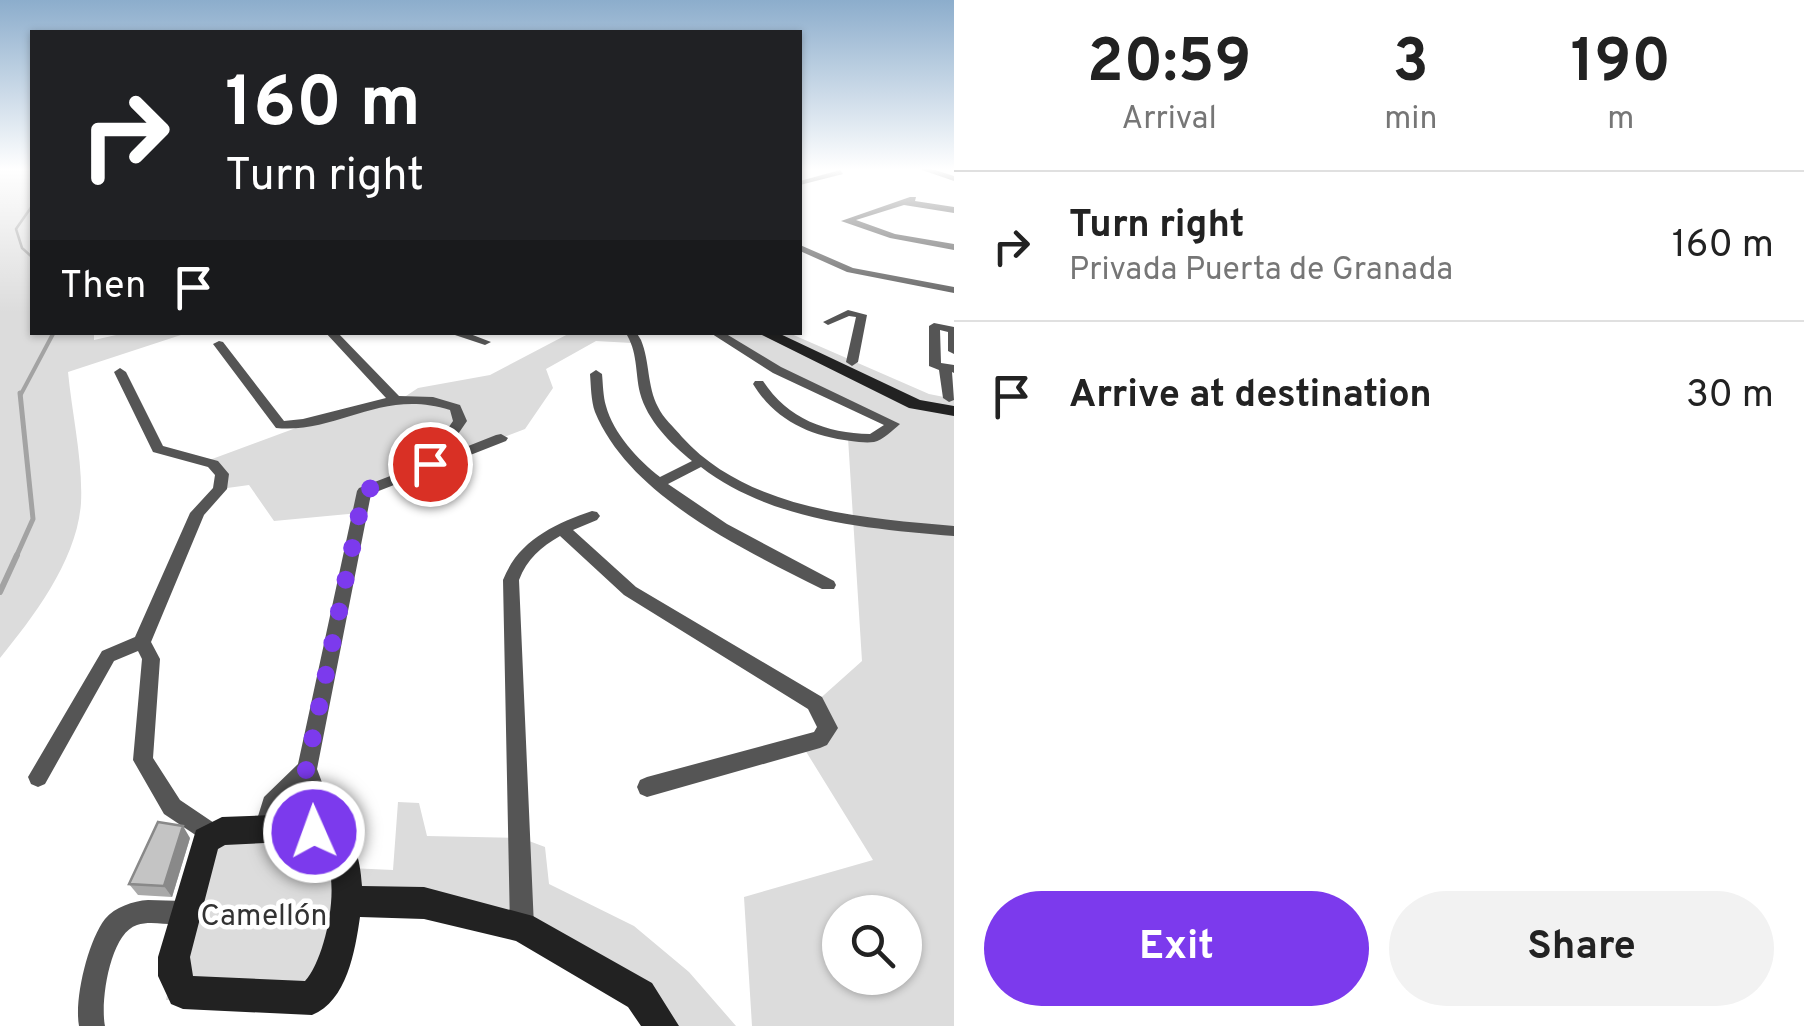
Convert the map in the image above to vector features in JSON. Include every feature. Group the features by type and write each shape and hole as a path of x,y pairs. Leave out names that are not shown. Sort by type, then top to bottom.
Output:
{"street":[{"path":"859,217 844,222 892,236 954,246"},
{"path":"802,249 850,270 954,290"},
{"path":"952,402 950,369 934,366 934,326 953,330 954,351"},
{"path":"333,335 397,402"},
{"path":"461,335 484,342"},
{"path":"632,335 639,345 641,384 648,402 674,436 703,461 752,491 803,510 852,521 954,531"},
{"path":"719,335 777,370 893,424 873,438 830,434 776,407 759,384"},
{"path":"769,335 915,404 952,402"},
{"path":"795,335 952,402"},
{"path":"852,362 859,337"},
{"path":"220,344 281,426 304,424 360,405 436,399 455,408 460,421 430,464"},
{"path":"38,776 108,656 142,642 198,512 220,489 222,474 213,464 158,450 120,372"},
{"path":"596,374 599,400 614,436 658,483 740,540 828,585"},
{"path":"314,832 319,805 306,770 364,491 500,438"},
{"path":"658,483 703,461"},
{"path":"522,928 511,580 520,557 531,547 592,516"},
{"path":"563,530 630,592 815,704 826,716 828,728 820,739 648,787"},
{"path":"142,642 151,659 144,760 172,807 212,835"},
{"path":"264,828 272,804 306,770"},
{"path":"264,828 314,832 333,839 342,852 346,901 330,980 312,998 183,992 175,976 174,957 206,840 212,835 264,828"},
{"path":"346,901 424,903 522,928 640,995 662,1026"},
{"path":"92,1026 90,1016 103,953 118,921 134,913 184,913"}],"green space":[{"path":"0,217 30,217 30,335 94,335 94,340 116,335 181,335 68,372 80,470 78,524 52,586 0,658"},
{"path":"566,335 630,335 632,343 596,341 546,369 553,388 525,429 364,491 359,513 274,521 249,485 220,489 222,474 204,462 304,425 397,402 418,388 490,375"},
{"path":"717,335 794,335 929,394 954,399 954,1026 752,1026 744,897 873,860 802,745 820,739 815,703 862,661 848,438 861,439 892,424 777,370"},
{"name":"Camellón","path":"398,802 419,803 427,836 521,838 545,847 549,884 634,926 689,972 736,1026 662,1026 522,928 346,901 312,998 166,1000 184,913 208,833 344,832 349,868 393,870"}],"building":[{"path":"158,822 183,826 164,886 129,884"}],"waterway":[{"path":"24,217 16,229 22,248 30,255"},
{"path":"20,396 52,335"},
{"path":"16,557 33,519 20,396"},
{"path":"0,592 17,555"}],"route":[{"path":"314,832 319,805 306,770 364,491 430,464"}]}
